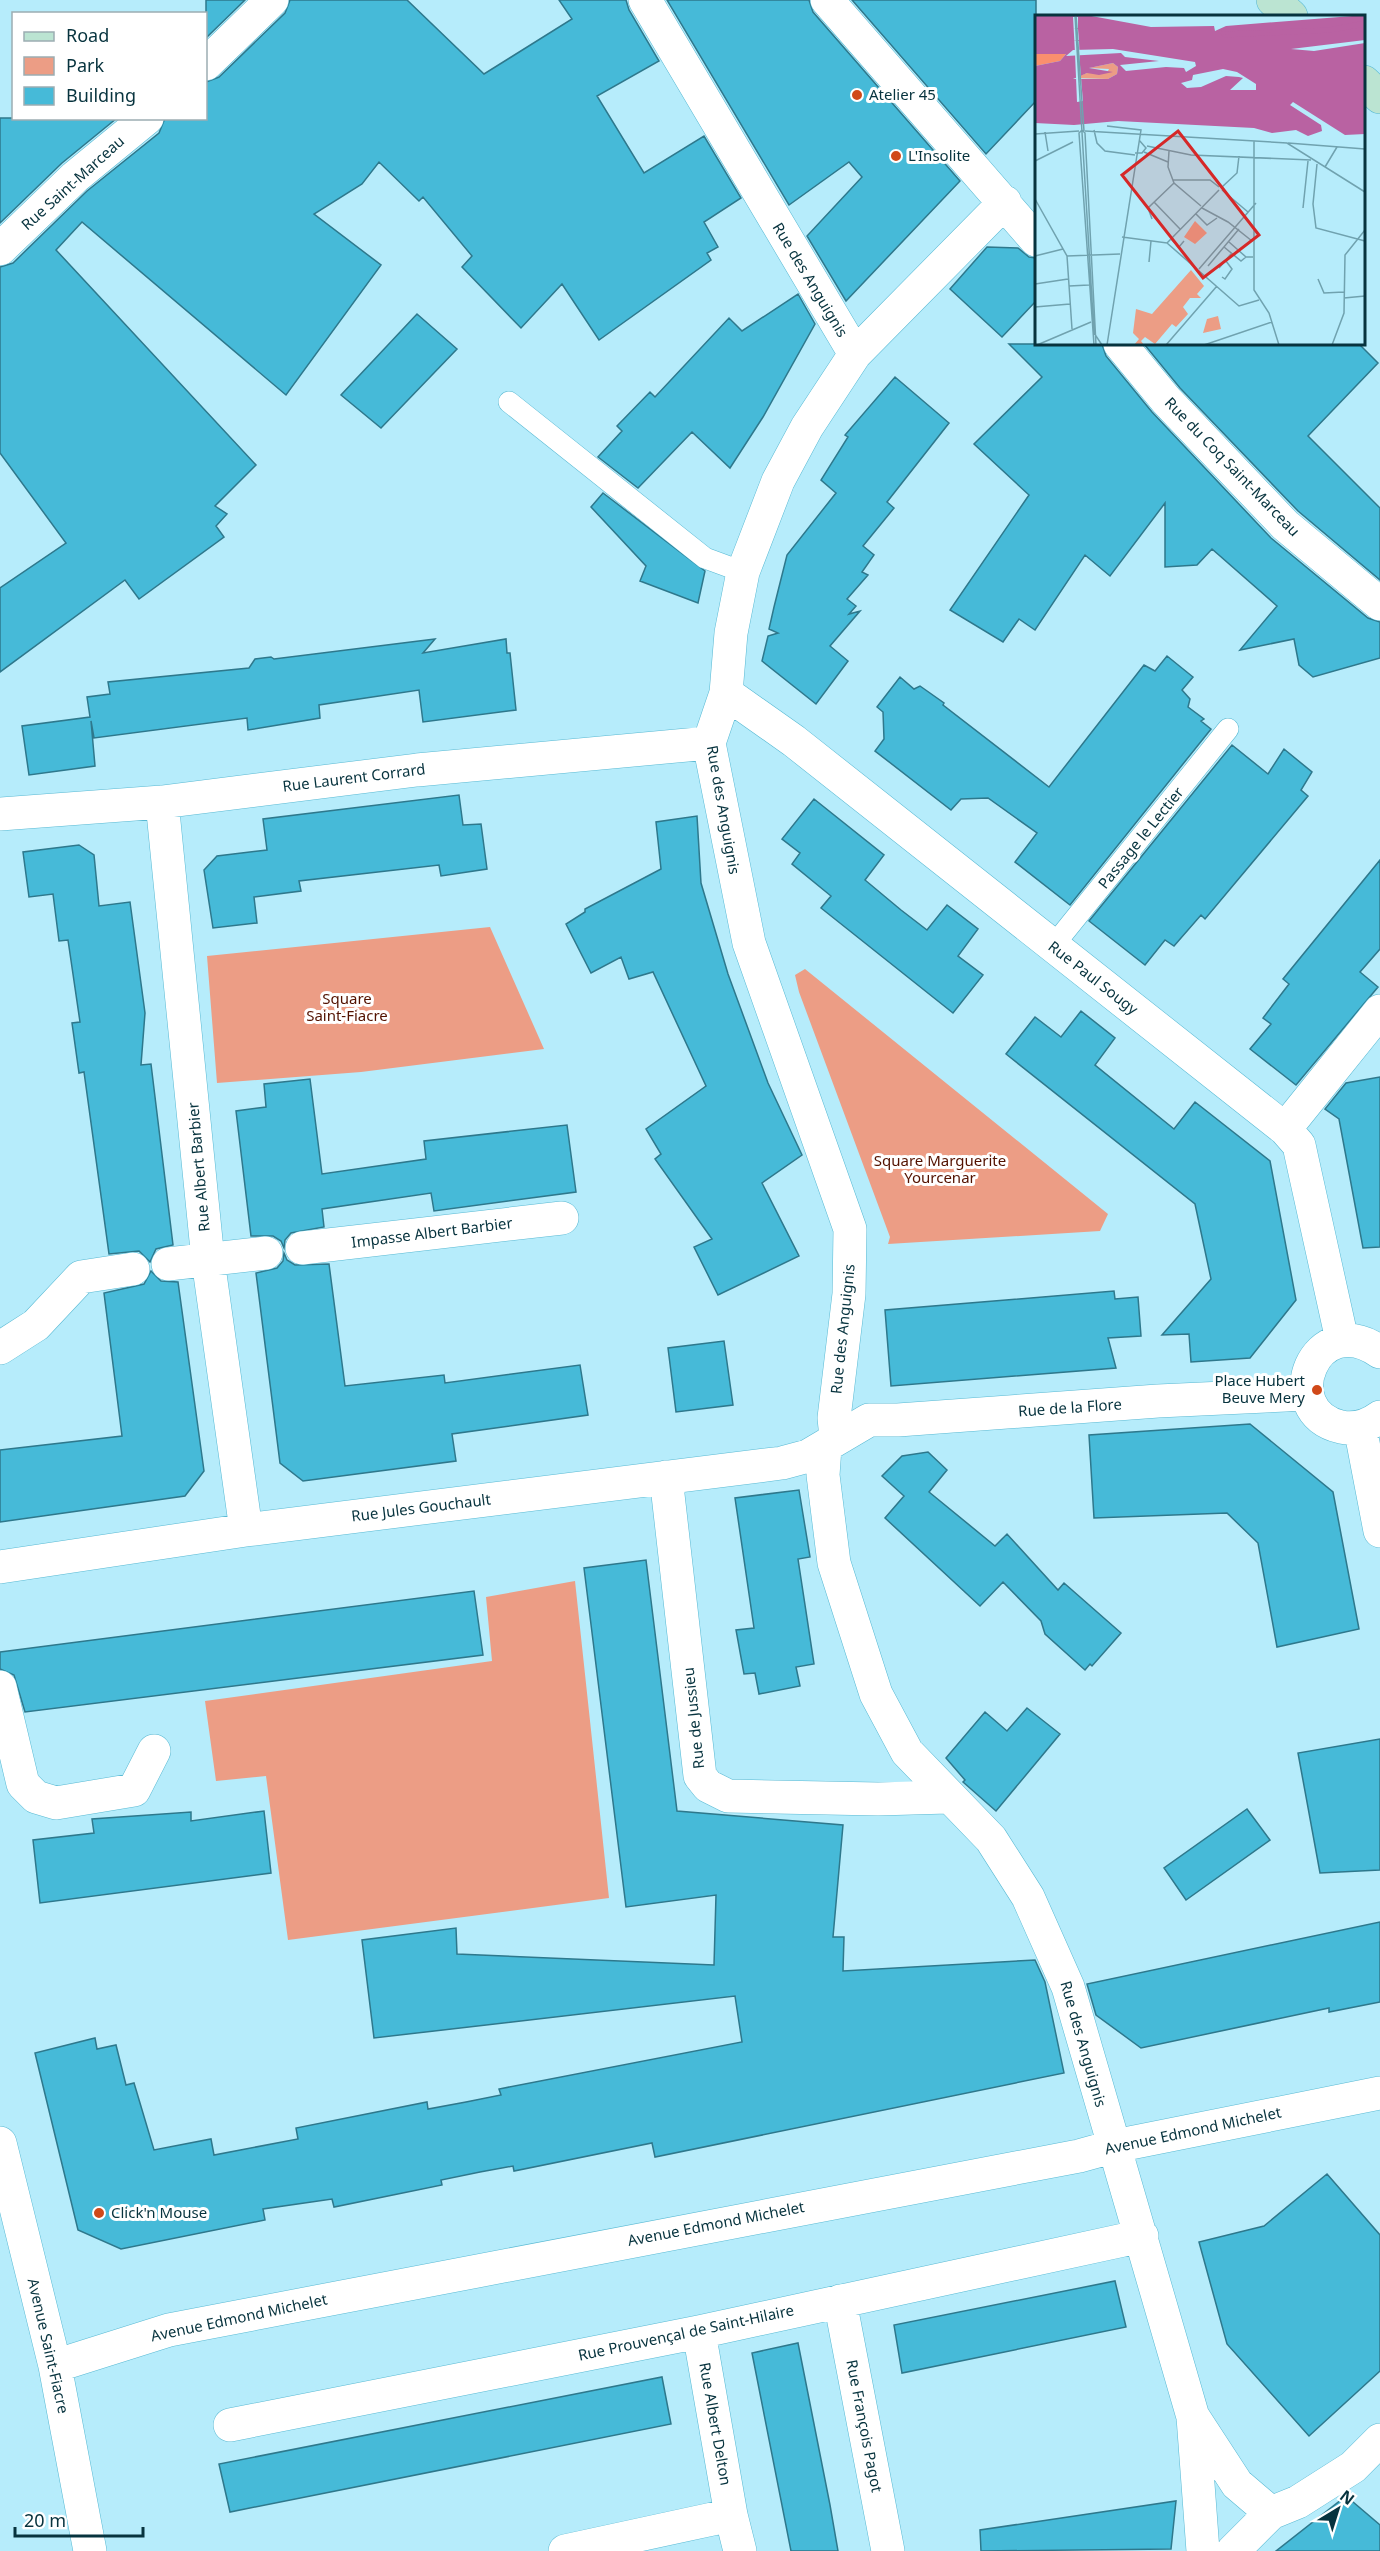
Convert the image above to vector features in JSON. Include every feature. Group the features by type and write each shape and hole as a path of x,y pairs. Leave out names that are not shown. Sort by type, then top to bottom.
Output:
{"main road":[{"path":"1273,0 1290,15"},
{"path":"1365,83 1380,97"}],"street":[{"path":"207,63 272,0"},
{"name":"Rue des Anguignis","path":"645,0 855,354 807,427 778,481 743,572 731,633 726,693 709,743 749,943 850,1229 849,1294 834,1418 823,1475 834,1563 876,1694 906,1752 991,1839 1028,1897 1068,1987 1193,2416 1203,2551"},
{"path":"827,0 1035,239"},
{"name":"Rue Saint-Marceau","path":"0,249 75,177 145,120"},
{"path":"855,354 1005,202"},
{"name":"Rue du Coq Saint-Marceau","path":"1121,345 1166,400 1285,525 1380,604"},
{"name":"Rue Paul Sougy","path":"726,693 794,741 1285,1129 1299,1145 1342,1340"},
{"name":"Rue Laurent Corrard","path":"0,814 162,802 417,770 709,743"},
{"name":"Rue Albert Barbier","path":"162,802 208,1260 246,1530"},
{"path":"1285,1129 1380,1011"},
{"name":"Impasse Albert Barbier","path":"302,1248 562,1218"},
{"path":"168,1264 266,1253"},
{"path":"0,1348 36,1325 81,1277 133,1269"},
{"path":"1380,1352 1357,1340 1342,1340 1329,1345 1317,1354 1306,1380 1307,1394 1312,1407 1333,1425 1370,1422 1380,1531"},
{"name":"Rue de la Flore","path":"830,1442 869,1420 1307,1394"},
{"name":"Rue Jules Gouchault","path":"0,1567 246,1530 782,1463 808,1456 830,1442"},
{"name":"Rue de Jussieu","path":"666,1477 700,1776 708,1786 728,1796 878,1799 948,1797"},
{"path":"0,1687 23,1784 36,1797 56,1803 134,1791 154,1751"},
{"name":"Avenue Edmond Michelet","path":"55,2366 169,2330 1067,2159 1115,2146 1380,2093"},
{"name":"Avenue Saint-Fiacre","path":"0,2143 55,2366 90,2551"},
{"name":"Rue Prouvençal de Saint-Hilaire","path":"230,2425 699,2332 1142,2236"},
{"name":"Rue François Pagot","path":"840,2301 888,2551"},
{"name":"Rue Albert Delton","path":"699,2332 731,2515 740,2551"},
{"path":"1193,2416 1237,2484 1271,2513"},
{"path":"1233,2551 1271,2513 1298,2502 1353,2467 1380,2440"},
{"path":"565,2551 731,2515"}],"lane":[{"path":"508,402 705,558 743,572"},
{"name":"Passage le Lectier","path":"1053,946 1228,729"}],"green space":[{"name":"Square Saint-Fiacre","path":"490,927 544,1049 361,1072 217,1083 207,956"},
{"name":"Square Marguerite Yourcenar","path":"805,969 1108,1214 1100,1231 888,1244 890,1237 799,992 795,975"},
{"path":"575,1581 609,1898 288,1940 266,1776 216,1781 205,1701 492,1661 486,1597"}],"building":[{"path":"206,0 245,0 207,37"},
{"path":"290,0 407,0 484,74 572,19 559,0 626,0 629,10 659,61 597,96 644,173 704,136 741,198 704,222 718,247 707,253 711,260 599,340 562,284 521,328 462,267 472,256 423,197 419,201 379,162 362,184 314,214 381,265 286,395 82,222 56,250 256,465 215,506 227,514 216,526 224,537 139,599 125,580 0,672 0,588 66,543 0,453 0,267 13,263 87,191 159,133 164,120 207,120 207,82 219,77 285,13"},
{"path":"667,0 809,0 813,12 960,181 846,301 807,236 862,177 849,162 789,205"},
{"path":"852,0 1036,0 1035,102 986,154"},
{"path":"0,118 115,120 62,163 0,223"},
{"path":"987,247 1018,248 1029,257 1035,258 1035,302 1002,337 950,289"},
{"path":"798,294 815,324 763,417 730,468 692,432 638,488 598,457 622,431 617,426 650,392 655,397 729,318 742,331"},
{"path":"417,314 457,349 381,428 341,395"},
{"path":"1009,344 1102,345 1106,356 1152,412 1271,538 1368,618 1380,622 1380,658 1313,677 1299,665 1294,639 1240,650 1277,606 1212,549 1197,565 1165,567 1165,503 1110,576 1085,555 1035,630 1019,619 1003,642 950,610 1029,495 974,444 1042,377"},
{"path":"1145,345 1360,345 1378,363 1308,436 1380,508 1380,580 1298,511 1180,388"},
{"path":"895,377 949,423 887,502 894,508 863,546 874,555 862,572 868,575 847,599 856,606 849,614 860,611 830,646 848,661 816,704 762,661 768,636 778,633 769,629 774,607 787,555 836,493 821,480 848,437 845,435"},
{"path":"603,493 705,571 698,603 640,581 646,566 591,507"},
{"path":"435,639 423,653 506,639 507,653 510,653 516,710 423,722 419,690 319,705 320,718 248,730 247,718 94,738 91,721 95,766 29,775 22,726 90,717 87,697 110,694 108,682 249,668 255,659 271,657 274,659"},
{"path":"1167,656 1193,677 1182,690 1190,699 1188,707 1204,719 1201,721 1211,729 1070,905 1015,862 1037,833 988,798 961,799 951,810 875,751 884,739 883,712 877,707 900,677 914,689 920,686 944,703 943,705 1049,787 1144,665 1155,671"},
{"path":"1232,745 1268,774 1284,749 1312,772 1301,790 1308,796 1205,919 1201,915 1174,946 1165,940 1145,965 1089,921"},
{"path":"459,795 463,825 481,824 487,869 441,876 439,865 299,881 301,891 254,897 257,923 213,928 204,870 217,856 267,850 263,819"},
{"path":"814,799 884,855 865,880 901,910 927,930 947,905 978,929 958,956 983,975 953,1013 821,908 831,896 792,864 800,853 782,839"},
{"path":"697,816 701,883 728,974 768,1083 802,1155 762,1183 799,1256 718,1295 694,1247 712,1239 655,1159 661,1154 646,1129 706,1086 653,972 629,979 621,957 591,973 566,924 585,912 585,909 661,869 656,822"},
{"path":"79,845 94,855 99,906 130,902 145,1013 141,1065 151,1064 173,1245 156,1249 150,1262 139,1251 109,1254 84,1072 79,1073 72,1023 80,1022 68,940 59,941 53,894 29,897 23,852"},
{"path":"1380,860 1380,949 1360,972 1378,987 1296,1085 1250,1049 1271,1024 1263,1018 1289,984 1283,979"},
{"path":"1081,1011 1115,1038 1095,1065 1174,1129 1195,1102 1270,1161 1296,1300 1250,1358 1191,1362 1189,1334 1162,1335 1211,1279 1195,1204 1006,1054 1035,1017 1061,1037"},
{"path":"1380,1077 1380,1247 1363,1248 1339,1119 1325,1109 1346,1083"},
{"path":"310,1079 322,1174 426,1159 424,1141 567,1125 576,1192 434,1211 431,1193 322,1209 324,1227 291,1233 285,1240 284,1248 281,1241 273,1236 251,1236 236,1111 266,1107 264,1084"},
{"path":"284,1253 287,1260 295,1265 329,1264 345,1386 444,1375 445,1383 580,1365 588,1415 452,1434 456,1461 303,1481 280,1463 256,1273 277,1268 283,1261"},
{"path":"151,1271 161,1281 178,1282 204,1471 185,1496 0,1522 0,1450 122,1436 104,1293 144,1284"},
{"path":"1114,1291 1115,1299 1138,1297 1141,1336 1108,1338 1116,1368 891,1386 885,1310"},
{"path":"724,1341 733,1405 676,1412 668,1348"},
{"path":"1250,1424 1333,1492 1359,1629 1277,1647 1258,1543 1227,1513 1094,1518 1089,1435"},
{"path":"928,1452 947,1470 929,1492 995,1546 1007,1534 1058,1590 1064,1583 1121,1633 1092,1666 1090,1664 1085,1670 1045,1634 1041,1621 1003,1582 980,1606 885,1518 904,1496 882,1476 902,1456"},
{"path":"799,1490 810,1557 798,1559 814,1664 796,1667 800,1686 759,1694 755,1673 744,1674 736,1630 754,1628 735,1498"},
{"path":"646,1560 677,1811 843,1825 833,1937 844,1937 843,1971 1035,1960 1045,1982 1064,2073 655,2157 652,2143 514,2171 513,2166 480,2172 441,2180 442,2185 334,2207 332,2199 263,2209 265,2220 121,2249 78,2230 35,2053 95,2038 97,2049 116,2045 126,2085 134,2083 154,2150 211,2139 214,2155 298,2139 296,2128 427,2102 428,2109 466,2102 501,2095 499,2089 742,2042 735,1996 374,2038 362,1940 456,1928 457,1954 714,1965 716,1895 626,1907 584,1568"},
{"path":"474,1591 483,1655 25,1712 14,1675 0,1669 0,1652"},
{"path":"1027,1708 1060,1734 996,1811 963,1782 965,1780 946,1758 985,1712 1007,1731"},
{"path":"1380,1739 1380,1870 1320,1873 1298,1753"},
{"path":"1247,1809 1270,1840 1186,1900 1164,1868"},
{"path":"264,1811 271,1873 40,1903 33,1840 94,1833 92,1819 191,1812 191,1821"},
{"path":"1380,1922 1380,2002 1329,2012 1329,2008 1141,2048 1096,2015 1087,1984"},
{"path":"1327,2174 1380,2235 1380,2371 1309,2436 1227,2344 1199,2242 1264,2226"},
{"path":"1115,2281 1126,2327 902,2373 894,2325"},
{"path":"798,2343 838,2551 791,2551 752,2353"},
{"path":"662,2377 671,2424 230,2512 219,2464"},
{"path":"1346,2496 1380,2525 1380,2551 1276,2551"},
{"path":"1176,2501 1171,2549 981,2551 980,2530"}],"place":[{"name":"Atelier 45","path":"857,95"},
{"name":"L'Insolite","path":"896,156"},
{"name":"Place Hubert Beuve Mery","path":"1317,1390"},
{"name":"Click'n Mouse","path":"99,2213"}]}
